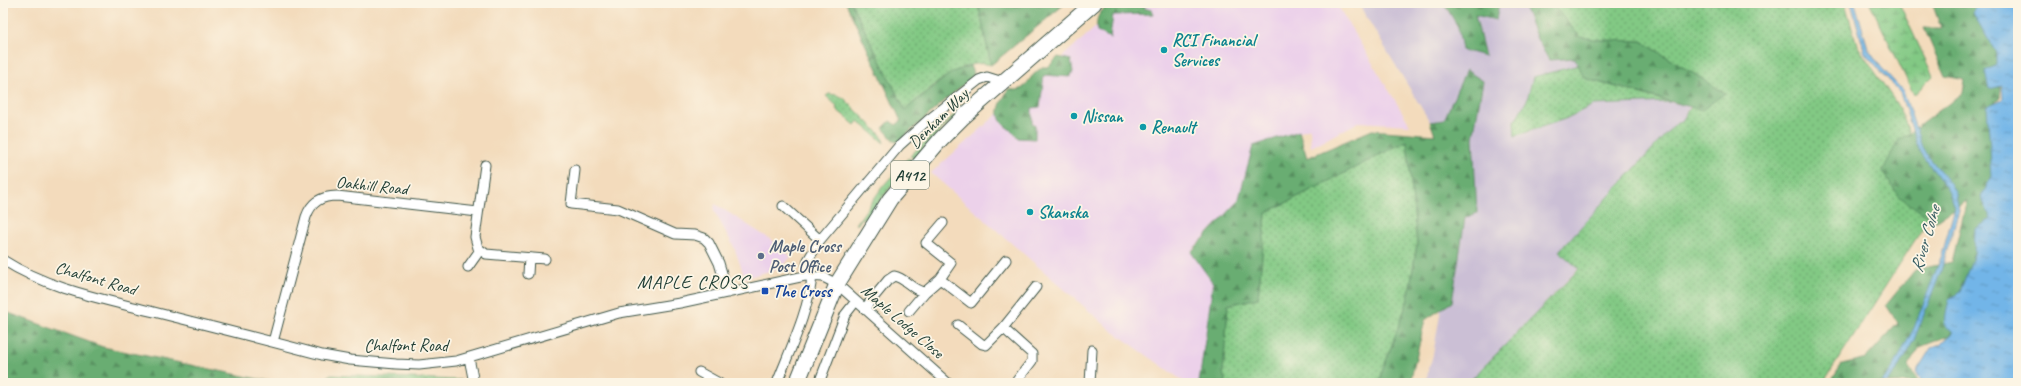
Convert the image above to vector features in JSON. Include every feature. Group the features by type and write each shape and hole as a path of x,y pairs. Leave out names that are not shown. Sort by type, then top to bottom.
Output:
{"main road":[{"name":"Denham Way","path":"836,284 890,199 918,165 963,117 1094,3"},
{"name":"A412","path":"797,383 836,284"}],"street":[{"path":"777,383 807,303 809,276 808,260 820,240 899,146 928,120 979,80 987,76 1003,82"},
{"path":"485,165 475,237 480,250 486,254 544,259"},
{"path":"575,170 571,204 618,210 674,234 695,235 704,238 709,243 719,263 725,278 728,293"},
{"name":"Oakhill Road","path":"273,342 306,217 311,205 315,202 324,197 337,196 478,212"},
{"path":"783,206 820,240"},
{"path":"909,311 925,292 940,279 951,263 926,243 943,223"},
{"path":"468,267 480,250"},
{"path":"528,274 529,258"},
{"name":"Chalfont Road","path":"3,260 37,277 73,291 335,358 396,364 444,363 469,358 611,315 809,276 823,277 836,284"},
{"path":"940,279 971,302 1006,260"},
{"path":"865,308 888,280 894,276 901,278 917,290 925,292"},
{"name":"Maple Lodge Close","path":"836,284 865,308 948,383"},
{"path":"958,325 982,344 990,343 1036,287"},
{"path":"819,383 845,315 856,301"},
{"path":"1003,328 1032,354 1032,361 1016,383"},
{"path":"1090,383 1092,350"},
{"path":"469,358 474,383"},
{"path":"699,372 719,383"}],"shaded area":[{"path":"1123,3 1336,3 1410,125 1359,122 1311,147 1310,128 1253,146 1238,202 1191,251 1213,283 1199,383 1186,383 1111,330 931,173"},
{"path":"1358,3 1443,3 1458,27 1462,50 1485,55 1475,15 1496,20 1499,3 1523,3 1537,39 1575,58 1579,65 1533,77 1527,100 1514,122 1516,136 1565,119 1593,105 1670,102 1690,107 1682,121 1559,251 1579,268 1468,383 1425,383 1433,355 1441,309 1452,302 1465,218 1476,213 1473,138 1483,81 1466,71 1444,120 1430,122"},
{"path":"715,204 773,241 791,257 780,268 745,278 734,247 714,211"}],"green space":[{"path":"846,3 851,3 905,110 952,72 970,66 974,75 899,141 895,142 883,128 890,121 896,125 901,121"},
{"path":"851,3 978,3 991,65 980,64 968,66 956,71 934,85 905,110"},
{"path":"978,3 1066,3 991,65"},
{"path":"1117,3 1147,3 1144,8 1151,10 1153,14 1113,15 1110,38 1097,31 1097,20 1098,16 1104,9"},
{"path":"1444,3 1499,3 1496,20 1475,15 1485,56 1462,50 1458,27"},
{"path":"1523,3 1551,3 1580,37 1600,40 1641,41 1725,93 1702,110 1584,78 1575,58 1549,60 1537,39"},
{"path":"1551,3 1845,3 1857,45 1896,103 1904,118 1910,136 1928,220 1823,383 1468,383 1579,269 1559,251 1677,122 1682,121 1691,107 1725,93 1641,41 1600,40 1580,37"},
{"path":"1870,3 1899,3 1933,76 1914,95"},
{"path":"1932,3 1979,3 1998,52 1999,65 1991,87 2001,87 2000,97 1988,108 1993,130 1993,220 1977,254 1959,332 1920,347 1908,366 1919,383 1830,383 1842,364 1866,358 1898,323 1886,305 1915,270 1952,262 1967,200 1935,222 1900,197 1882,172 1898,141 1963,93 1965,80 1945,76 1924,28 1941,28"},
{"path":"1058,57 1071,60 1073,72 1070,77 1044,75 1040,107 1032,108 1032,123 1035,125 1035,139 1018,138 1004,125 999,116 1001,102 1009,89 1019,90 1026,85 1042,67 1048,67"},
{"path":"1579,65 1584,78 1670,102 1593,105 1565,119 1515,136 1514,122 1527,100 1533,77"},
{"path":"1466,70 1483,81 1473,138 1477,213 1465,218 1452,302 1425,320 1410,383 1380,383 1382,372 1408,300 1417,244 1407,141 1266,213 1258,298 1228,305 1223,373 1226,383 1199,383 1213,283 1191,252 1238,202 1253,146 1299,131 1307,158 1372,130 1435,135 1430,122 1444,120"},
{"path":"986,85 986,88 941,130 914,158 910,156"},
{"path":"829,94 844,98 881,135 884,143 858,121 855,125 836,109 837,106 826,96"},
{"path":"1407,141 1417,244 1408,300 1380,383 1226,383 1223,374 1228,305 1258,298 1266,213"},
{"path":"908,158 912,161 865,219 862,218 857,225 856,224 883,186"},
{"path":"3,311 103,347 278,383 3,383"},
{"path":"329,375 461,380 461,383 329,383"},
{"path":"356,380 403,381 402,383 356,383"}],"water":[{"path":"1851,3 1855,3 1868,48 1881,67 1903,91 1923,150 1950,183 1956,194 1959,210 1940,274 1914,340 1895,373 1887,383 1881,383 1894,366 1914,328 1942,255 1955,207 1947,189 1919,150 1900,93 1865,53"},
{"path":"1979,3 2018,3 2018,383 1922,383 1916,372 1931,348 1940,345 1954,332 1944,325 1949,299 1960,292 1974,254 1975,229 1991,219 1981,197 1992,176 1987,106 2003,99 2002,86 1989,89 1985,71 1996,65 1996,53 1973,13"}],"place":[{"name":"RCI Financial Services","path":"1164,50"},
{"name":"Nissan","path":"1074,116"},
{"name":"Renault","path":"1143,127"},
{"name":"Skanska","path":"1030,212"},
{"name":"Maple Cross Post Office","path":"761,256"},
{"name":"The Cross","path":"765,291"}],"district":[{"name":"MAPLE CROSS","path":"693,281"}],"water label":[{"name":"River Colne","path":"1925,239"}]}
